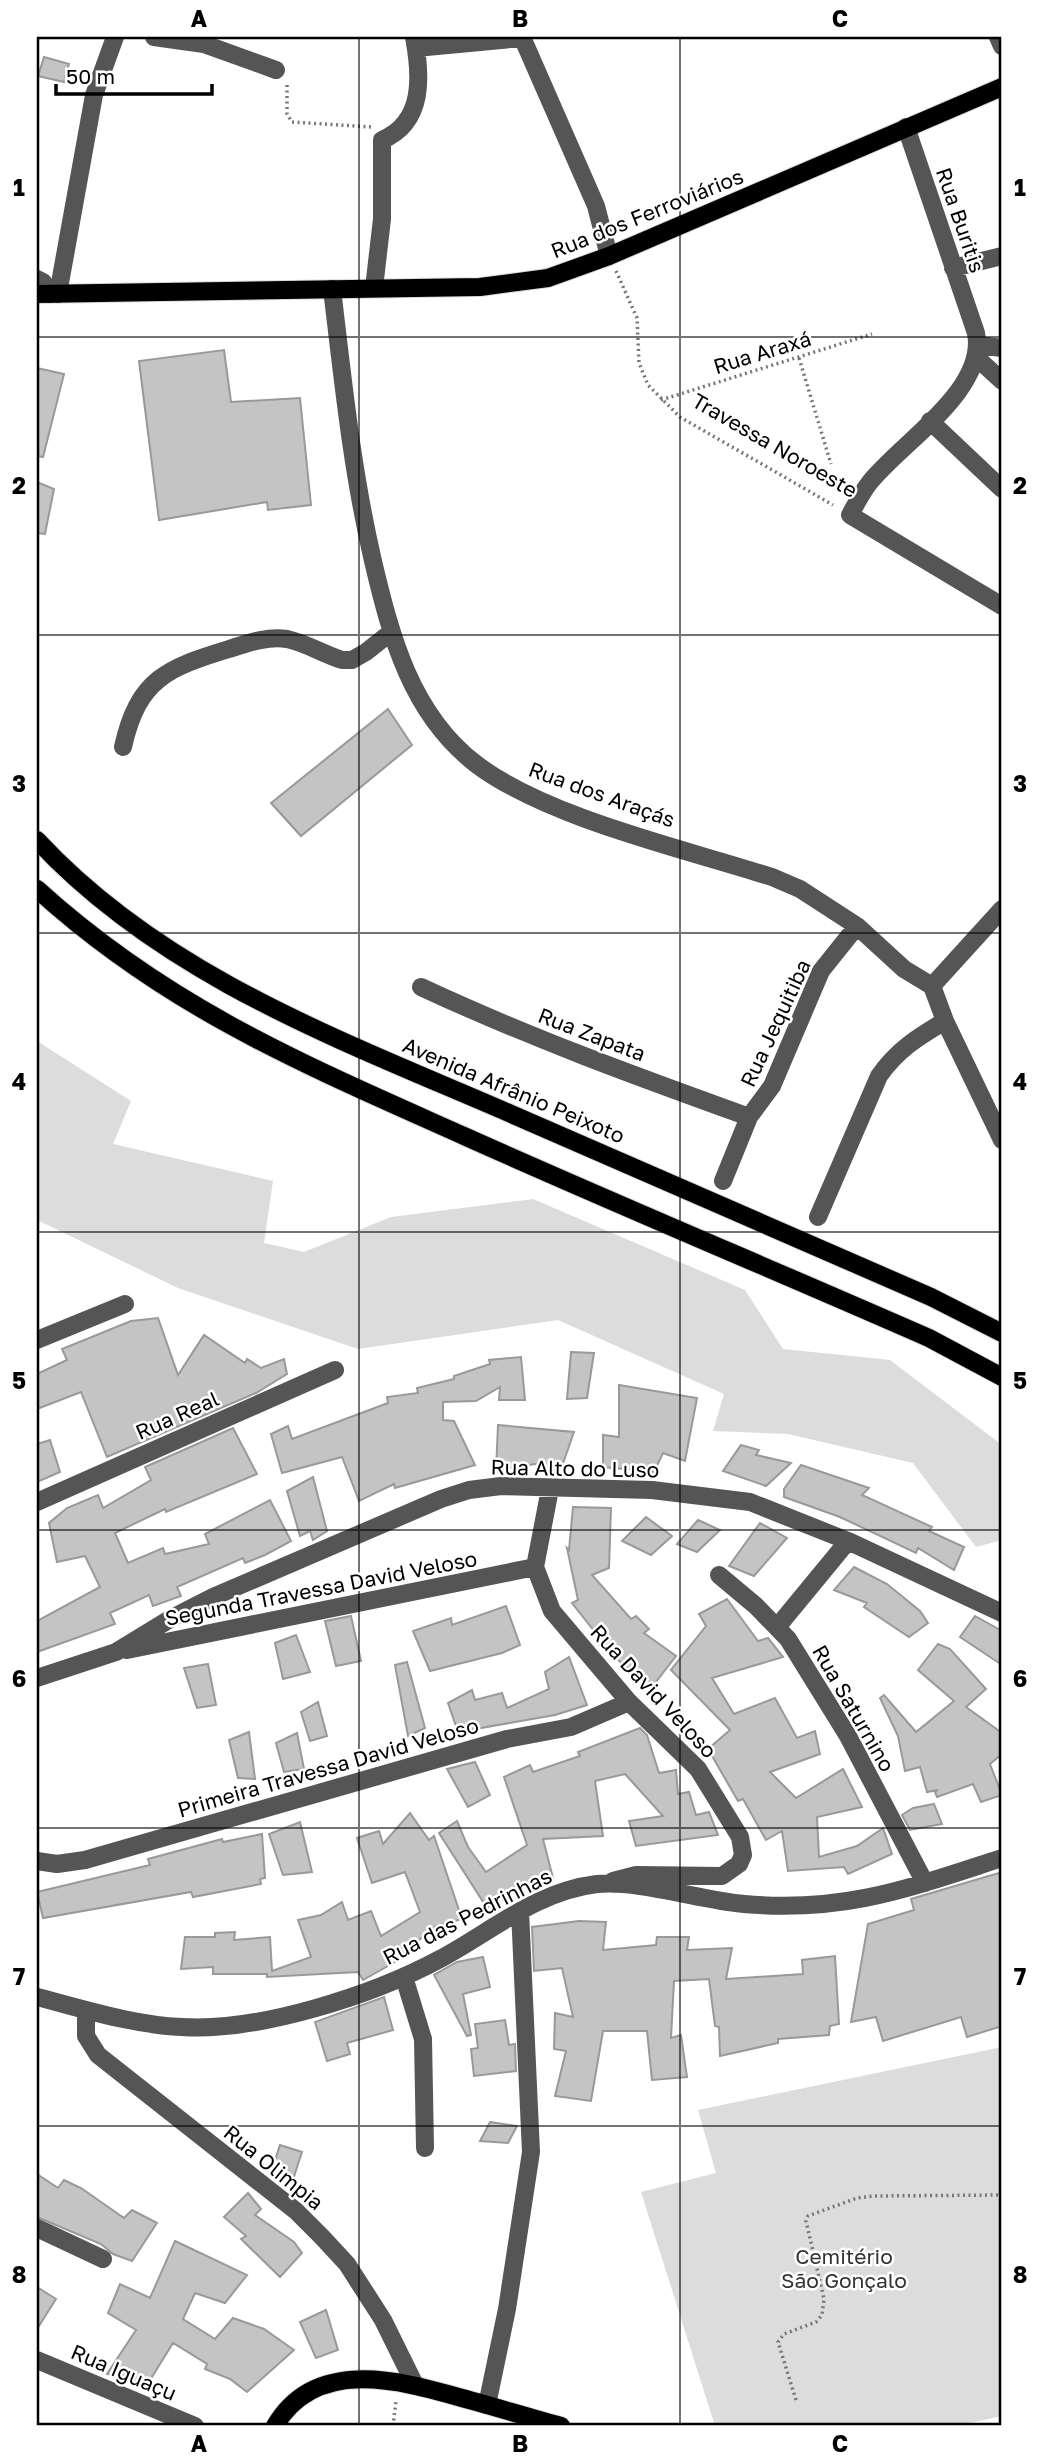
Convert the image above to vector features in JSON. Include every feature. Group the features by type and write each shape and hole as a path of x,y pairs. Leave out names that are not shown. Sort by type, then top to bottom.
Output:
{"main road":[{"name":"Rua dos Ferroviários","path":"48,294 480,288 548,278 609,256 1002,87"},
{"name":"Avenida Afrânio Peixoto","path":"37,840 60,864 115,911 157,941 267,1006 931,1297 1002,1334"},
{"path":"37,889 80,928 129,965 190,1005 302,1064 929,1338 1002,1377"},
{"path":"275,2426 293,2402 306,2393 336,2382 379,2378 415,2385 561,2426"}],"street":[{"path":"48,294 94,95 115,37"},
{"path":"154,37 204,44 276,70"},
{"path":"374,288 383,219 387,136 411,117 418,102 415,42 522,37 596,206 609,256"},
{"path":"999,37 1002,46"},
{"name":"Rua Buritis","path":"906,127 953,268 977,352"},
{"path":"953,268 1002,256"},
{"path":"37,279 43,282 48,294"},
{"name":"Rua dos Araçás","path":"332,289 356,487 390,633 405,673 423,705 446,735 476,764 542,800 772,877 800,889 857,926 904,969 932,986"},
{"path":"977,352 1002,348"},
{"path":"977,352 1002,381"},
{"path":"850,514 870,482 962,385 977,352"},
{"path":"930,421 1002,489"},
{"name":"Travessa Noroeste","path":"850,514 1002,606"},
{"path":"123,747 129,720 139,699 153,682 180,664 261,639 285,639 342,660 352,660 390,633"},
{"path":"1002,909 932,986 945,1021 1002,1140"},
{"name":"Rua Jequitiba","path":"723,1181 749,1117 772,1086 821,971 857,926"},
{"name":"Rua Zapata","path":"421,987 498,1023 596,1062 749,1117"},
{"path":"818,1217 878,1076 892,1056 945,1021"},
{"path":"37,1340 125,1304"},
{"name":"Rua Real","path":"37,1502 335,1370"},
{"name":"Rua Alto do Luso","path":"37,1678 116,1652 213,1597 441,1499 469,1490 501,1486 652,1490 737,1500 848,1541 1002,1613"},
{"path":"535,1567 550,1489"},
{"path":"778,1626 848,1541"},
{"name":"Segunda Travessa David Veloso","path":"116,1652 535,1567"},
{"name":"Rua David Veloso","path":"535,1567 552,1611 629,1702 698,1769 740,1837 743,1855 732,1871 722,1876 636,1875 599,1884"},
{"name":"Rua Saturnino","path":"719,1575 778,1626 848,1736 925,1883"},
{"name":"Primeira Travessa David Veloso","path":"37,1861 57,1864 85,1860 507,1739 571,1727 629,1702"},
{"name":"Rua das Pedrinhas","path":"37,1997 150,2024 209,2028 305,2010 404,1977 520,1911 566,1891 599,1884 743,1904 803,1906 867,1900 1002,1858"},
{"path":"487,2405 507,2309 531,2152 520,1911"},
{"path":"404,1977 423,2039 425,2148"},
{"name":"Rua Olimpia","path":"86,2010 86,2035 98,2055 296,2211 347,2264 383,2320 415,2385"},
{"path":"37,2228 103,2259"},
{"name":"Rua Iguaçu","path":"37,2360 195,2426"}],"path":[{"path":"276,70 287,81 287,114 292,122 364,125 371,127 375,136 387,136"},
{"name":"Travessa Noroeste","path":"609,256 637,318 639,363 648,385 661,400 680,417 850,514"},
{"name":"Rua Araxá","path":"661,400 872,334"},
{"path":"799,358 831,464"},
{"path":"796,2400 778,2342 784,2334 816,2322 824,2307 806,2221 808,2216 857,2198 874,2196 1002,2194"}],"green space":[{"path":"37,1041 131,1101 113,1144 273,1181 264,1243 304,1252 391,1217 533,1199 745,1290 783,1349 890,1360 1002,1445 1002,1540 976,1547 913,1463 788,1434 713,1431 724,1394 558,1320 358,1349 178,1288 37,1220"},
{"name":"Cemitério São Gonçalo","path":"1002,2047 1002,2416 956,2426 715,2426 641,2192 716,2173 698,2110"}],"building":[{"path":"44,57 69,64 64,82 38,76"},
{"path":"224,350 231,402 300,398 311,505 268,510 267,502 159,520 139,361"},
{"path":"37,368 64,374 43,457 37,456"},
{"path":"37,482 54,489 45,534 37,533"},
{"path":"388,709 412,745 301,836 271,803"},
{"path":"158,1318 178,1375 204,1335 245,1363 247,1359 261,1368 284,1359 287,1374 256,1393 107,1457 81,1392 37,1409 37,1374 67,1360 62,1349 131,1321"},
{"path":"571,1352 594,1353 587,1398 567,1399"},
{"path":"521,1357 525,1400 499,1400 500,1387 476,1401 443,1402 443,1420 454,1421 475,1465 395,1488 394,1484 359,1501 342,1457 282,1473 271,1434 288,1426 292,1439 388,1403 387,1397 418,1393 417,1388 454,1379 454,1376 490,1364 489,1360"},
{"path":"619,1385 697,1398 685,1461 663,1453 654,1472 603,1467 603,1435 619,1437"},
{"path":"498,1425 574,1432 560,1472 541,1471 542,1463 496,1470"},
{"path":"233,1428 257,1474 166,1512 165,1509 115,1533 128,1563 163,1548 165,1554 209,1544 205,1534 270,1500 291,1541 265,1555 245,1563 243,1558 177,1587 181,1596 153,1606 149,1595 110,1613 115,1624 37,1652 37,1621 100,1587 85,1556 57,1562 49,1523 67,1508 98,1495 103,1508 151,1480 145,1467"},
{"path":"50,1440 60,1472 37,1482 37,1444"},
{"path":"741,1445 759,1450 756,1455 791,1463 766,1486 723,1471"},
{"path":"801,1465 869,1488 862,1495 932,1527 929,1531 964,1547 954,1570 918,1548 916,1553 840,1517 784,1497 784,1489"},
{"path":"313,1477 327,1531 313,1540 310,1531 300,1536 287,1491"},
{"path":"573,1507 611,1508 609,1568 592,1575 631,1619 636,1616 649,1629 644,1633 676,1656 652,1687 598,1644 602,1641 572,1603 578,1600 567,1548 569,1550"},
{"path":"646,1517 672,1536 651,1555 622,1541"},
{"path":"698,1520 720,1530 697,1552 677,1544"},
{"path":"760,1523 787,1538 754,1576 729,1566"},
{"path":"854,1567 887,1584 920,1611 928,1623 909,1637 864,1607 867,1603 834,1590"},
{"path":"727,1599 758,1641 768,1638 783,1657 712,1678 734,1714 775,1698 797,1738 815,1731 820,1754 770,1772 796,1798 843,1769 862,1807 817,1817 819,1857 857,1846 883,1828 892,1854 848,1874 844,1867 788,1871 782,1831 766,1840 743,1799 738,1801 708,1749 730,1730 671,1670 706,1626 699,1614"},
{"path":"506,1606 520,1645 502,1653 430,1671 413,1631 451,1618 452,1625"},
{"path":"351,1616 361,1661 336,1666 325,1621"},
{"path":"975,1616 1002,1631 1002,1665 960,1637"},
{"path":"296,1635 310,1672 283,1679 275,1643"},
{"path":"938,1644 950,1649 986,1689 966,1707 1002,1733 1002,1754 990,1764 1002,1795 981,1802 973,1784 937,1797 935,1792 938,1790 927,1792 920,1767 905,1771 898,1736 880,1698 884,1695 916,1732 954,1701 918,1670"},
{"path":"569,1657 587,1705 555,1715 458,1732 448,1703 472,1690 475,1700 502,1693 507,1708 549,1689 545,1672"},
{"path":"407,1662 425,1728 408,1736 395,1665"},
{"path":"208,1664 216,1705 197,1708 184,1668"},
{"path":"318,1702 327,1736 310,1741 301,1712"},
{"path":"640,1728 647,1735 659,1773 676,1770 678,1794 689,1792 696,1815 709,1812 718,1835 636,1846 629,1821 663,1816 625,1774 595,1781 603,1836 543,1839 553,1878 515,1887 487,1908 439,1833 457,1821 468,1847 486,1872 527,1845 504,1777 530,1765 533,1772 580,1756 578,1752"},
{"path":"249,1732 255,1779 238,1778 229,1740"},
{"path":"297,1733 304,1769 284,1772 276,1743"},
{"path":"475,1762 490,1795 468,1807 447,1769"},
{"path":"934,1804 942,1824 910,1830 902,1815 913,1808"},
{"path":"410,1813 429,1840 434,1836 462,1919 436,1926 408,1949 411,1953 363,1980 358,1972 267,1977 267,1974 213,1974 213,1967 181,1969 185,1937 215,1937 215,1933 235,1932 234,1940 270,1937 272,1971 311,1957 298,1920 321,1915 342,1902 348,1920 371,1911 381,1936 420,1912 405,1872 372,1883 357,1838 379,1831 383,1844"},
{"path":"300,1822 312,1872 283,1875 269,1834"},
{"path":"262,1834 265,1878 260,1879 261,1884 193,1897 191,1892 43,1918 37,1892 150,1865 148,1859 222,1839 223,1842"},
{"path":"1002,1872 1002,2026 967,2037 961,2017 883,2041 876,2017 851,2022 868,1924 914,1910 911,1899"},
{"path":"579,1921 606,1922 603,1950 656,1945 657,1937 689,1937 687,1950 732,1948 726,1979 803,1974 802,1960 835,1956 839,2024 830,2026 829,2035 778,2039 778,2043 720,2056 719,2027 715,2026 709,1979 674,1981 671,2038 681,2035 687,2077 652,2080 647,2031 603,2031 591,2101 555,2096 566,2051 554,2049 555,2013 573,2017 562,1968 534,1971 532,1927"},
{"path":"483,1957 490,1987 463,1994 471,2035 467,2036 434,1975 457,1962"},
{"path":"384,1997 393,2030 347,2043 350,2054 327,2061 315,2022"},
{"path":"505,2020 509,2045 515,2044 516,2071 474,2076 471,2049 478,2048 475,2024"},
{"path":"490,2122 517,2126 508,2143 480,2141"},
{"path":"280,2145 302,2152 290,2189 270,2175"},
{"path":"37,2174 58,2188 64,2180 81,2188 124,2218 132,2210 157,2223 132,2261 113,2254 101,2244 37,2217"},
{"path":"248,2193 261,2209 255,2215 294,2242 302,2253 280,2277 241,2239 246,2236 224,2217"},
{"path":"175,2241 247,2275 225,2303 195,2293 183,2319 215,2339 233,2318 264,2329 294,2350 247,2392 230,2379 205,2369 207,2364 173,2343 147,2385 107,2374 136,2330 108,2313 120,2284 150,2298"},
{"path":"37,2287 56,2299 37,2329"},
{"path":"326,2310 338,2350 316,2358 300,2322"}]}
